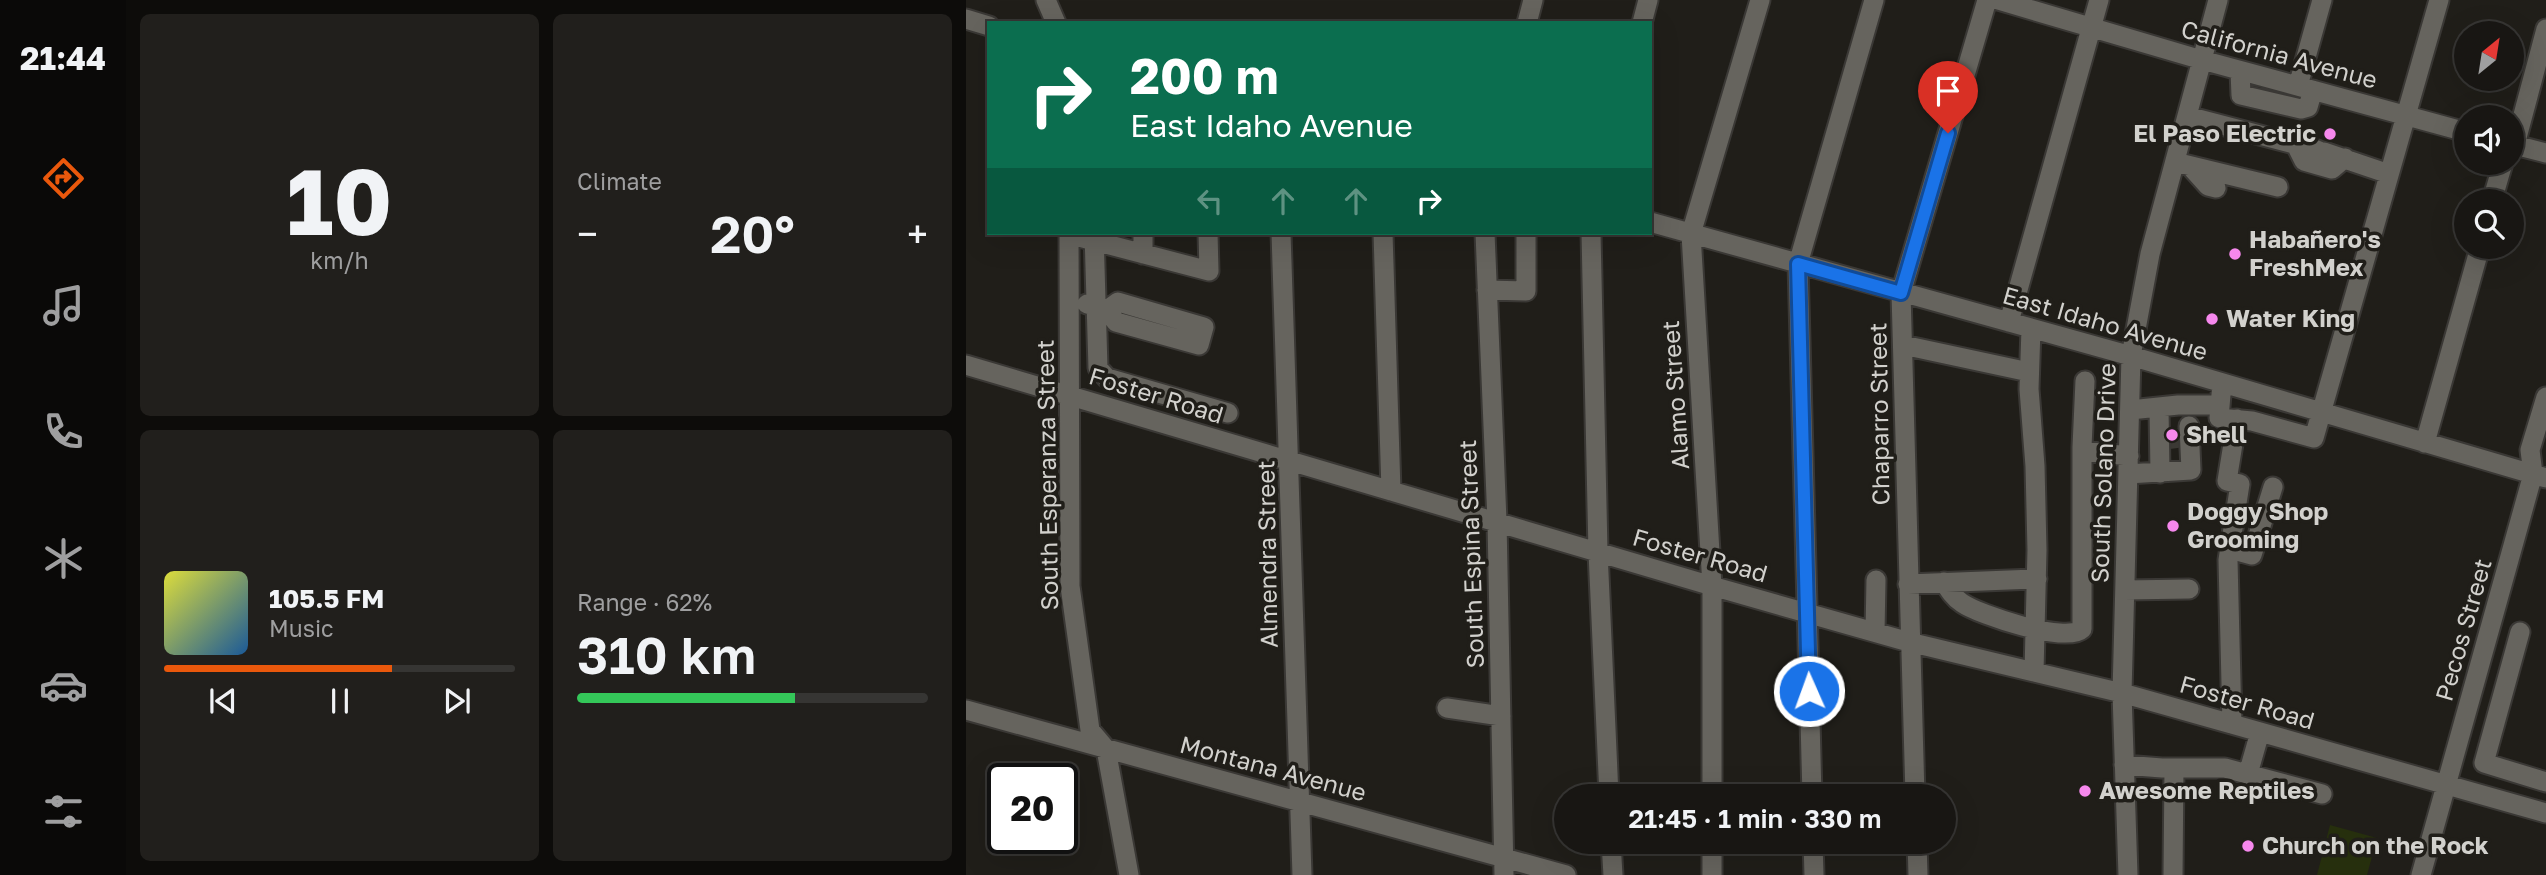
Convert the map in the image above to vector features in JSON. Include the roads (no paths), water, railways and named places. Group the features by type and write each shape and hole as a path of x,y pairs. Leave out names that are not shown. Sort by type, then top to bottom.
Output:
{"street":[{"path":"1046,0 1055,21"},
{"path":"1528,21 1534,0"},
{"path":"1643,21 1648,0"},
{"name":"Alamo Street","path":"1712,784 1713,586 1691,234 1760,0"},
{"path":"1812,784 1798,264 1874,0"},
{"name":"Chaparro Street","path":"1915,784 1901,293 1987,0"},
{"name":"California Avenue","path":"1998,0 2241,71 2454,129"},
{"path":"2009,322 2099,0"},
{"name":"South Solano Drive","path":"2128,875 2122,693 2131,356 2150,254 2182,164 2187,116 2218,0"},
{"path":"2241,95 2301,109 2308,107 2305,88 2322,0"},
{"path":"2176,433 2232,416 2314,438 2439,0"},
{"path":"966,19 987,25"},
{"path":"2524,105 2546,29"},
{"path":"2241,71 2241,95 2247,133"},
{"path":"2187,116 2321,151 2389,174"},
{"path":"2524,148 2546,153"},
{"path":"2182,164 2227,183 2278,187"},
{"name":"East Idaho Avenue","path":"1652,223 2131,356 2540,476"},
{"name":"South Esperanza Street","path":"1069,235 1070,586 1090,730 1106,749 1129,875"},
{"path":"1143,235 1143,254"},
{"path":"1098,368 1102,308 1094,237 1143,254 1209,271 1208,235"},
{"name":"Almendra Street","path":"1281,235 1302,875"},
{"path":"1383,235 1391,491"},
{"name":"South Espina Street","path":"1485,235 1497,522 1504,866"},
{"path":"1487,290 1525,291 1526,235"},
{"path":"1591,235 1598,552 1608,784"},
{"path":"2425,443 2477,259"},
{"path":"1070,300 1102,308"},
{"path":"2031,328 2029,372 2035,466 2037,579 2035,672"},
{"path":"1903,345 2029,372"},
{"path":"1070,362 1098,368 1107,378 1228,413"},
{"name":"Foster Road","path":"966,365 1909,642 2122,693 2546,813"},
{"path":"1944,582 1965,605 2036,631 2075,633 2082,629 2082,451 2085,381"},
{"path":"2222,383 2232,416 2227,481 2240,484 2228,560 2232,724"},
{"path":"1143,417 1148,390"},
{"path":"2176,433 2232,416 2259,394"},
{"name":"Pecos Street","path":"2421,875 2540,476 2530,450 2546,397"},
{"path":"2082,451 2160,473 2191,470 2176,433 2130,410"},
{"path":"2160,473 2176,433"},
{"path":"2230,549 2252,555 2273,487"},
{"path":"1908,583 2037,579"},
{"path":"1875,632 1876,580"},
{"path":"2125,590 2189,589"},
{"path":"2520,632 2484,764 2546,782"},
{"path":"1447,708 1501,716"},
{"name":"Montana Avenue","path":"966,710 1299,801 1504,866 1566,875"},
{"path":"2248,774 2260,732"},
{"path":"2124,765 2174,768 2211,766 2322,794"},
{"path":"2174,768 2174,875"},
{"path":"1612,854 1613,875"},
{"path":"1712,854 1712,875"},
{"path":"1813,854 1814,875"},
{"path":"1918,854 1919,875"}],"tunnel":[{"path":"2165,440 2180,438"}],"place":[{"name":"El Paso Electric","path":"2330,134"},
{"name":"Habañero's FreshMex","path":"2235,254"},
{"name":"Water King","path":"2212,319"},
{"name":"Shell","path":"2172,435"},
{"name":"Doggy Shop Grooming","path":"2173,526"},
{"name":"Awesome Reptiles","path":"2085,791"},
{"name":"Church on the Rock","path":"2248,846"}]}
